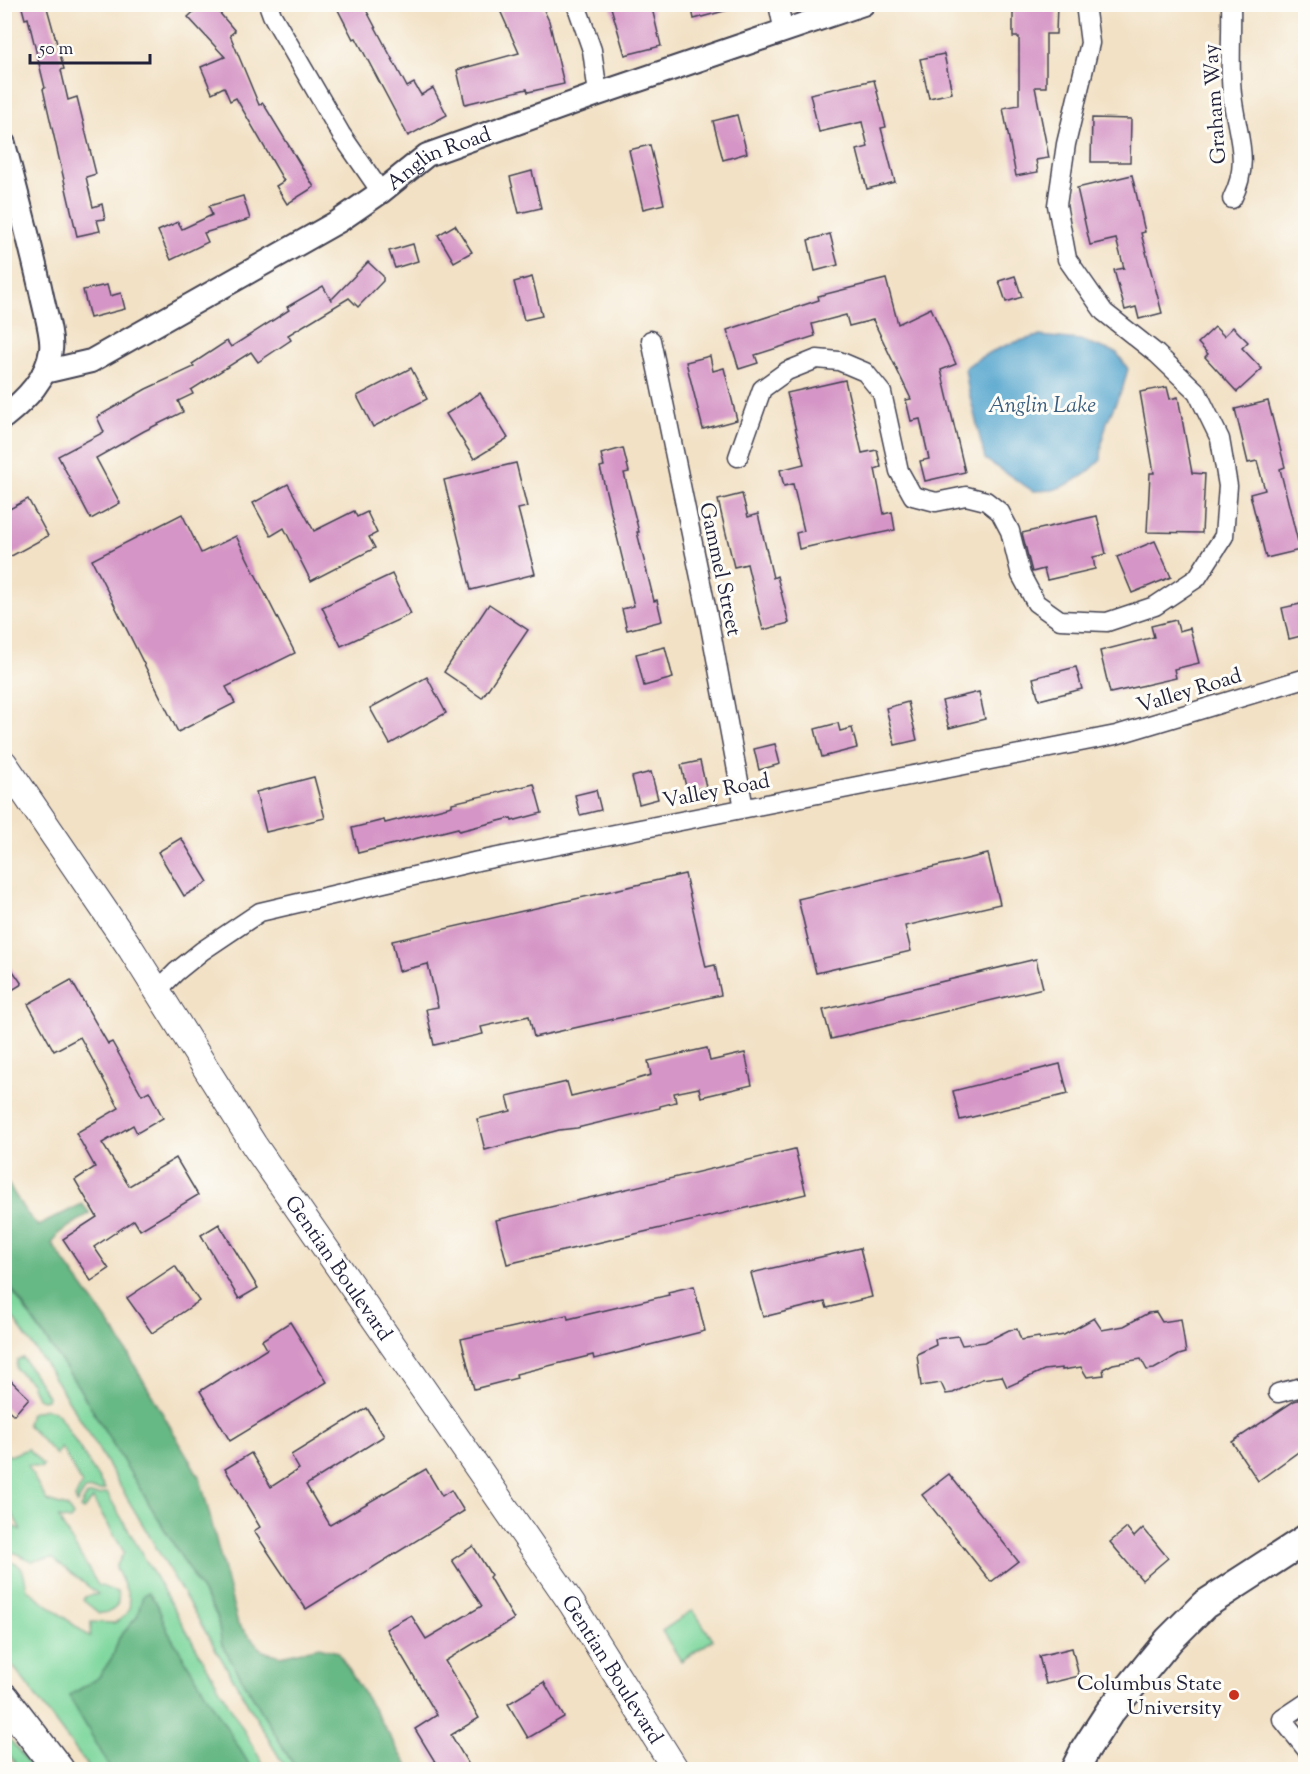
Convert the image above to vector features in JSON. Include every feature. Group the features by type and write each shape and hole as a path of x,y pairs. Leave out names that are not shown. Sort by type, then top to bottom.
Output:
{"highway":[{"path":"4,1698 59,1770"}],"main road":[{"name":"Gentian Boulevard","path":"4,763 158,990 254,1146 572,1604 676,1770"},
{"path":"1075,1770 1109,1713 1169,1640 1204,1605 1305,1539"}],"street":[{"path":"268,4 272,15 341,134 381,192"},
{"path":"576,4 592,50 598,94"},
{"path":"778,4 784,32"},
{"name":"Anglin Road","path":"44,372 91,361 339,221 381,192 427,155 863,4"},
{"path":"738,457 762,389 787,371 817,359 839,361 865,372 882,393 899,471 913,496 936,502 966,496 986,501 1000,512 1011,531 1021,575 1036,603 1060,620 1107,622 1155,606 1197,578 1224,536 1228,486 1220,439 1197,392 1157,354 1104,312 1067,259 1057,205 1066,144 1090,43 1085,4"},
{"name":"Graham Way","path":"1231,4 1232,94 1243,154 1239,185 1232,199"},
{"path":"4,417 27,398 44,372 51,349 47,321 5,148"},
{"name":"Gammel Street","path":"651,339 709,621 744,808"},
{"name":"Valley Road","path":"158,990 202,951 260,912 478,861 1116,735 1305,678"},
{"path":"1278,1393 1305,1386"},
{"path":"1305,1703 1282,1719 1305,1749"}],"green space":[{"path":"5,1179 25,1211 38,1226 82,1204 90,1213 59,1233 52,1244 117,1335 200,1478 238,1624 263,1651 281,1656 319,1647 338,1652 410,1769 296,1769 222,1645 217,1616 76,1383 5,1279"},
{"path":"4,1279 76,1383 217,1616 222,1645 296,1769 286,1769 89,1433 44,1362 5,1307"},
{"path":"23,1358 48,1396 47,1399 37,1398 31,1383 16,1369 17,1360"},
{"path":"45,1409 59,1415 105,1489 85,1490 77,1503 75,1498 82,1484 61,1447 56,1455 27,1424 30,1413"},
{"path":"28,1449 43,1465 41,1468 27,1465 47,1501 67,1507 73,1516 70,1520 58,1518 98,1585 117,1592 117,1605 109,1612 99,1613 85,1602 83,1600 85,1597 98,1594 52,1558 32,1561 16,1553 5,1552 6,1526 10,1525 21,1530 5,1501 5,1453 10,1456"},
{"path":"107,1493 266,1769 251,1769 168,1632 156,1602 137,1617 119,1638 113,1656 99,1677 69,1696 111,1769 90,1769 5,1655 5,1562 20,1566 27,1589 90,1637 91,1622 114,1623 128,1611 129,1597 116,1567 124,1552 93,1499 83,1510 80,1508 87,1495"},
{"path":"148,1593 156,1602 168,1632 252,1769 111,1769 69,1696 99,1677 113,1656 119,1638 137,1617 143,1595"},
{"path":"693,1610 713,1640 681,1661 662,1631"},
{"path":"5,1733 33,1769 20,1769 5,1750"}],"water":[{"name":"Anglin Lake","path":"1039,336 1080,340 1117,353 1128,369 1123,387 1107,422 1102,441 1101,460 1071,483 1053,490 1033,491 985,459 965,368 1000,348"}],"building":[{"path":"21,4 46,4 64,69 61,70 68,100 77,97 96,174 86,177 93,207 102,204 105,219 97,220 100,231 77,236 43,89 45,88 28,18 25,19"},
{"path":"202,4 212,4 235,31 230,35 259,105 263,103 314,187 287,204 276,186 284,181 236,98 230,101 224,87 212,93 201,67 225,57 188,17"},
{"path":"335,4 363,4 407,87 414,83 421,95 433,88 447,115 408,136 356,38 353,39"},
{"path":"507,4 541,4 549,21 564,84 528,92 527,89 465,104 457,70 519,53 499,8"},
{"path":"610,4 651,4 661,46 625,55"},
{"path":"691,4 731,4 732,9 694,19"},
{"path":"1013,4 1057,4 1056,34 1046,34 1046,87 1035,87 1049,158 1036,160 1038,172 1016,176 1003,108 1019,105 1019,37 1013,37"},
{"path":"944,54 952,93 929,98 920,59"},
{"path":"874,80 886,127 881,128 895,182 867,189 857,150 868,147 862,122 819,132 810,94"},
{"path":"737,115 747,153 723,160 713,121"},
{"path":"1092,118 1131,119 1130,162 1091,162"},
{"path":"650,145 664,204 643,209 629,150"},
{"path":"532,171 541,208 519,213 510,177"},
{"path":"1132,175 1145,232 1141,233 1162,313 1139,319 1136,307 1125,310 1114,270 1124,268 1116,239 1090,245 1077,188"},
{"path":"243,196 250,219 204,233 208,242 171,260 158,231 178,222 182,229 212,215 209,206"},
{"path":"455,225 472,252 454,262 438,235"},
{"path":"830,234 838,265 815,271 808,240"},
{"path":"413,244 418,261 395,268 389,251"},
{"path":"368,262 383,276 383,281 358,307 349,298 288,335 291,340 258,362 251,352 191,390 193,394 178,401 183,412 96,458 120,503 91,519 58,456 104,432 97,417 146,389 194,367 192,364 227,341 231,347 289,310 287,307 323,286 331,300"},
{"path":"1015,276 1022,297 1006,302 999,281"},
{"path":"532,277 542,316 524,320 514,282"},
{"path":"886,279 898,324 931,308 956,364 941,370 965,472 925,481 920,461 929,459 920,419 911,421 906,400 911,399 873,320 849,326 846,315 812,324 815,336 755,355 758,363 739,369 727,330 819,300 818,296"},
{"path":"107,285 110,296 121,293 125,309 90,318 83,290"},
{"path":"1215,327 1224,336 1233,327 1248,342 1242,348 1262,369 1237,392 1205,357 1208,354 1198,343"},
{"path":"710,356 713,371 724,368 737,420 703,429 686,362"},
{"path":"411,368 427,399 373,427 357,396"},
{"path":"845,380 862,453 877,450 881,467 875,469 884,514 892,512 895,530 799,549 796,533 804,531 793,484 784,486 780,470 804,464 787,393"},
{"path":"1167,387 1170,399 1178,397 1192,473 1205,474 1202,533 1147,532 1150,473 1154,473 1140,392"},
{"path":"480,393 508,438 474,459 446,414"},
{"path":"1268,401 1285,467 1280,469 1300,550 1266,558 1250,494 1265,490 1257,461 1248,463 1235,409"},
{"path":"623,448 629,472 624,473 639,532 637,532 654,601 657,600 662,621 627,630 622,609 634,606 600,467 604,466 601,454"},
{"path":"516,463 527,507 518,509 535,574 471,590 444,480"},
{"path":"288,484 314,531 354,511 357,517 367,512 377,533 369,537 375,548 311,581 284,528 271,536 253,503"},
{"path":"742,494 748,517 758,514 773,578 777,576 789,623 763,630 747,564 734,567 718,500"},
{"path":"28,499 48,536 4,560 4,512"},
{"path":"182,514 201,553 236,536 295,653 226,687 235,703 178,732 92,560"},
{"path":"1097,516 1106,554 1093,557 1095,569 1047,580 1044,569 1032,572 1022,533"},
{"path":"1155,541 1171,577 1132,593 1117,557"},
{"path":"392,574 411,614 341,646 322,607"},
{"path":"1305,603 1305,635 1289,639 1282,608"},
{"path":"489,604 528,630 482,698 444,672"},
{"path":"1176,620 1179,631 1190,628 1199,663 1174,669 1176,678 1110,693 1100,651 1154,637 1151,626"},
{"path":"665,647 673,678 644,686 636,654"},
{"path":"1076,667 1082,689 1039,700 1033,678"},
{"path":"427,677 446,713 390,744 370,708"},
{"path":"979,692 985,719 949,728 942,701"},
{"path":"908,702 917,740 895,745 886,708"},
{"path":"838,723 840,731 852,728 857,748 822,757 815,729"},
{"path":"775,744 780,764 759,770 754,749"},
{"path":"700,761 706,787 687,791 681,765"},
{"path":"651,772 658,799 639,804 632,777"},
{"path":"314,777 325,818 266,832 256,792"},
{"path":"534,784 542,813 459,831 458,828 358,853 352,828 384,820 385,823 452,806 452,803"},
{"path":"596,790 601,810 580,815 575,795"},
{"path":"181,838 208,882 184,896 158,852"},
{"path":"988,854 1000,904 905,926 911,951 816,973 798,899"},
{"path":"685,874 706,967 715,965 721,995 534,1037 529,1016 481,1027 483,1034 434,1045 426,1009 438,1007 428,964 399,971 392,941"},
{"path":"4,958 22,984 4,995"},
{"path":"1036,959 1043,988 831,1039 823,1010"},
{"path":"71,980 108,1044 112,1042 142,1095 149,1091 163,1118 137,1133 133,1125 102,1143 129,1186 176,1158 198,1195 140,1230 134,1220 94,1247 109,1269 91,1281 63,1239 97,1217 75,1180 95,1167 76,1133 119,1108 80,1037 54,1051 28,1004"},
{"path":"707,1048 710,1061 745,1053 752,1085 701,1097 699,1088 674,1093 676,1102 660,1106 660,1108 577,1128 559,1130 485,1150 477,1119 511,1111 507,1096 567,1082 571,1096 617,1085 651,1075 648,1061"},
{"path":"1060,1064 1068,1094 960,1120 953,1091"},
{"path":"795,1149 806,1194 507,1264 496,1220"},
{"path":"219,1224 258,1288 239,1299 201,1235"},
{"path":"860,1248 872,1297 827,1308 825,1302 763,1317 751,1273"},
{"path":"175,1266 199,1301 152,1333 127,1298"},
{"path":"694,1286 705,1331 594,1359 593,1355 516,1374 517,1378 474,1389 461,1339 567,1315 568,1319 669,1295 668,1292"},
{"path":"1156,1312 1162,1322 1181,1319 1186,1353 1154,1369 1147,1370 1141,1359 1113,1364 1103,1369 1104,1375 1087,1377 1081,1367 1044,1370 1007,1387 1002,1376 982,1379 946,1394 941,1383 921,1386 917,1354 936,1345 935,1339 958,1336 962,1345 985,1342 1009,1330 1017,1329 1021,1340 1039,1337 1040,1339 1064,1335 1094,1318 1102,1330 1124,1326 1148,1313"},
{"path":"290,1322 327,1382 230,1441 200,1391 267,1349 262,1340"},
{"path":"4,1374 29,1398 14,1415 4,1406"},
{"path":"1305,1398 1305,1447 1258,1481 1232,1442 1294,1401"},
{"path":"367,1408 384,1436 306,1485 330,1525 426,1469 442,1496 451,1490 464,1511 306,1609 254,1531 260,1527 225,1469 251,1453 271,1487 299,1469 291,1455"},
{"path":"949,1474 1018,1561 991,1582 922,1495"},
{"path":"1127,1528 1134,1537 1143,1528 1168,1558 1142,1580 1110,1542"},
{"path":"473,1546 514,1619 445,1661 479,1718 451,1735 472,1770 440,1770 415,1729 437,1715 386,1629 411,1615 426,1639 482,1606 452,1560"},
{"path":"1072,1648 1079,1676 1046,1684 1039,1656"},
{"path":"544,1682 564,1717 528,1738 508,1704"}],"place":[{"name":"Columbus State University","path":"1234,1695"}]}
